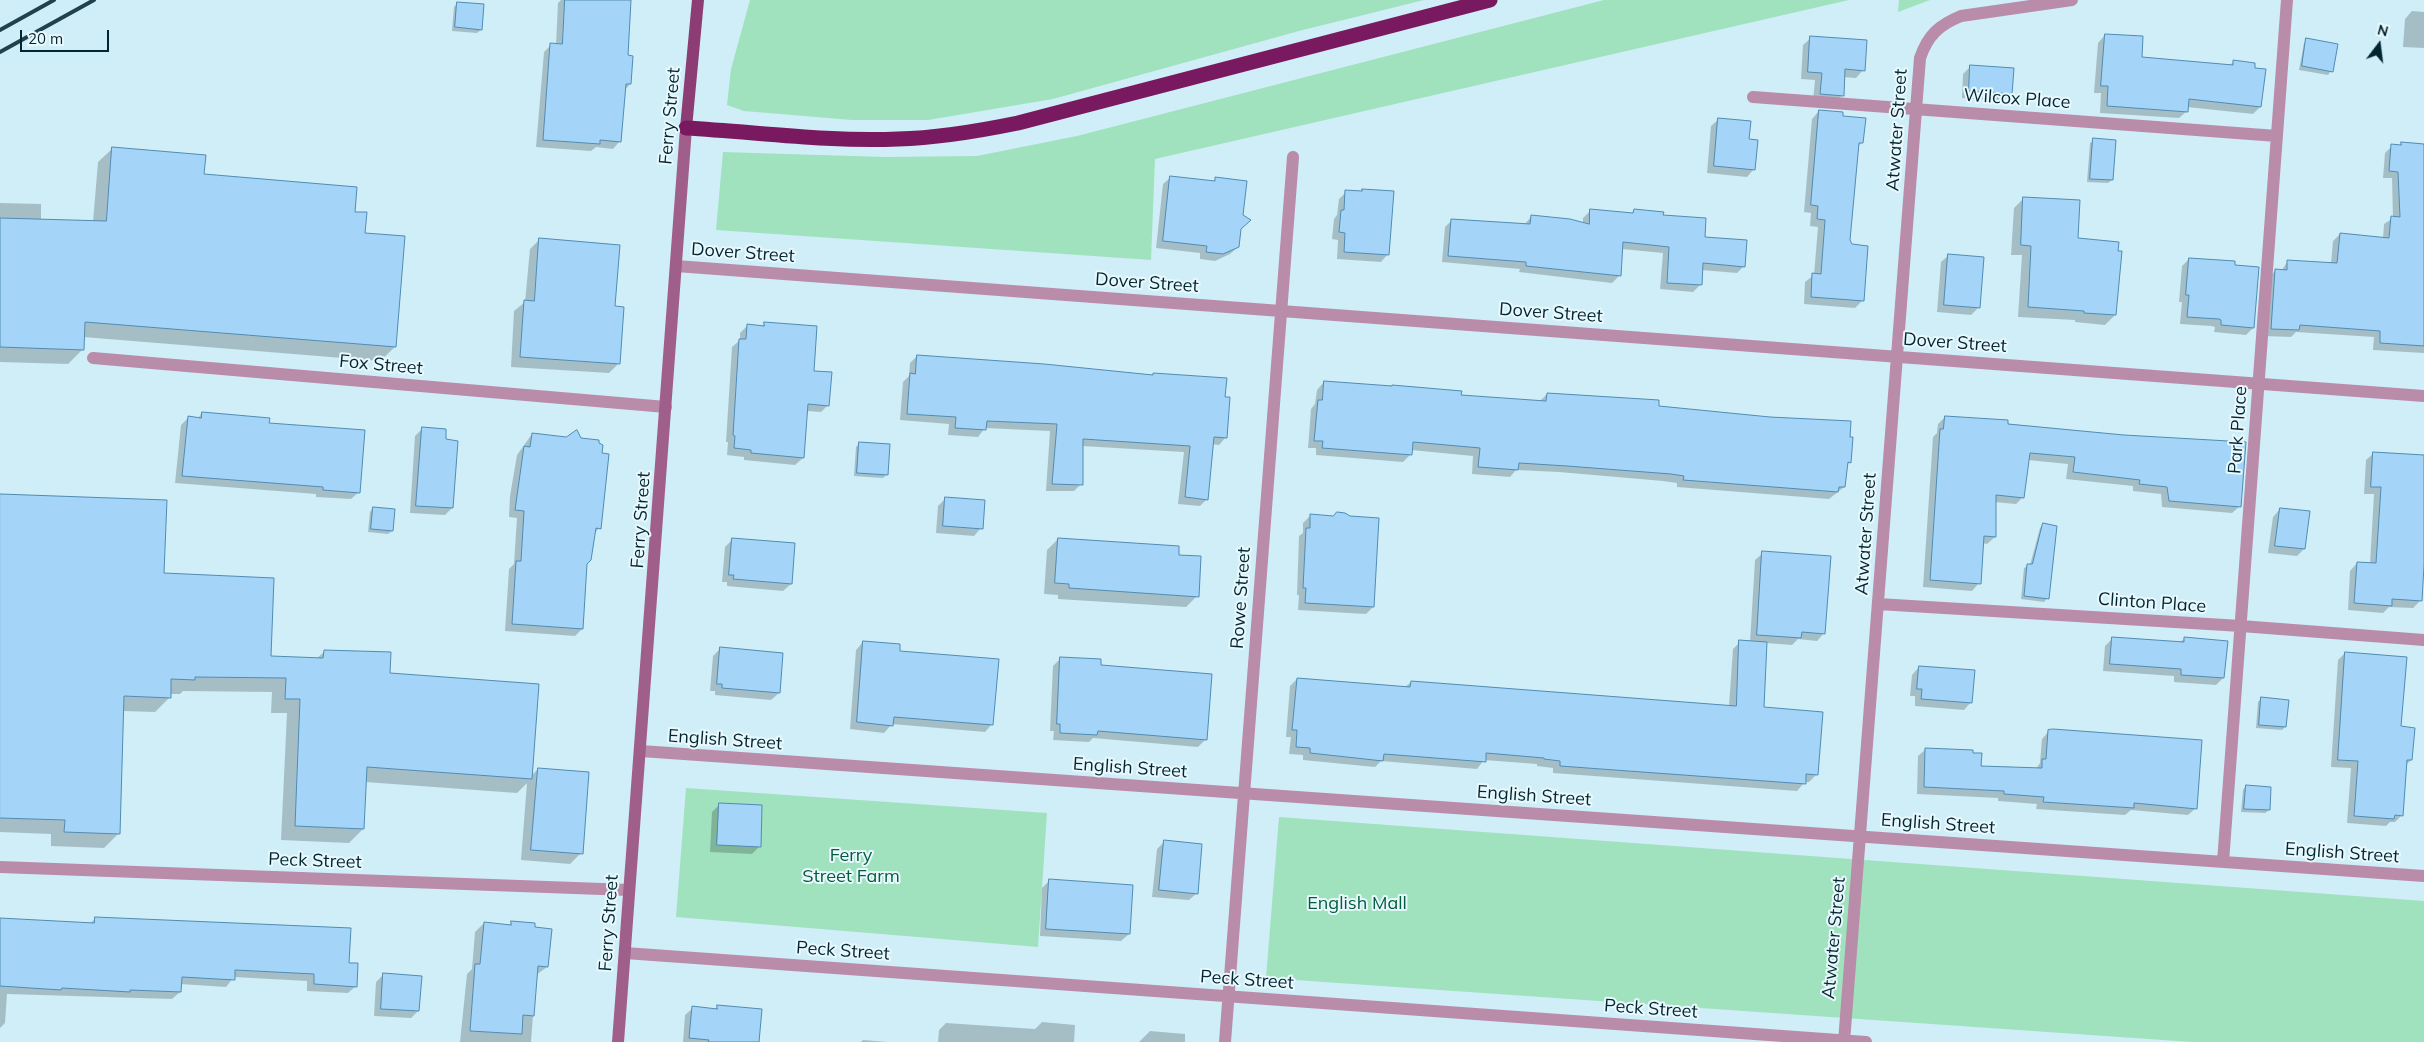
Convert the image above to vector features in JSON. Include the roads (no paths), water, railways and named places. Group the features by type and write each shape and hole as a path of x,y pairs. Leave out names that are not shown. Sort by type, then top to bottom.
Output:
{"highway":[{"path":"686,128 864,140 964,133 1018,123 1490,0"}],"main road":[{"name":"Ferry Street","path":"618,1042 686,128 698,0"}],"street":[{"name":"Atwater Street","path":"1844,1041 1920,58 1925,43 1933,32 1947,22 1961,16 2072,0"},
{"name":"Park Place","path":"2223,862 2287,0"},
{"name":"Wilcox Place","path":"1753,97 2277,136"},
{"name":"Rowe Street","path":"1225,1042 1293,157"},
{"name":"Dover Street","path":"676,266 2424,396"},
{"name":"Fox Street","path":"93,358 666,407"},
{"name":"Clinton Place","path":"1878,604 2241,626 2424,640"},
{"name":"English Street","path":"641,751 2424,876"},
{"name":"Peck Street","path":"0,867 630,890"},
{"name":"Peck Street","path":"624,953 1866,1042"}],"railway":[{"path":"0,30 54,0"},
{"path":"0,52 94,0"}],"park label":[{"name":"Ferry Street Farm","path":"851,866"},
{"name":"English Mall","path":"1357,904"}]}
